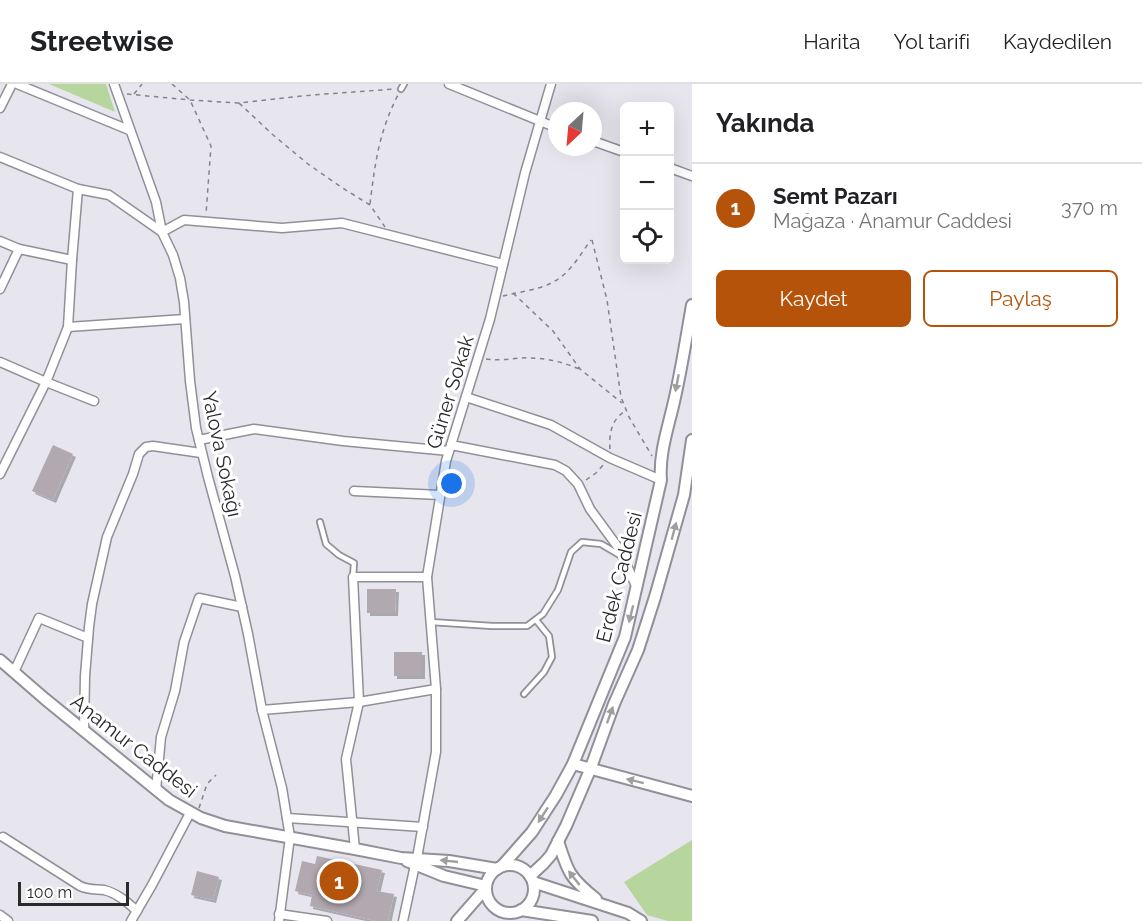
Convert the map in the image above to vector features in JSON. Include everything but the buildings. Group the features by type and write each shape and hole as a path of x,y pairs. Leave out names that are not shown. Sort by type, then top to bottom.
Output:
{"street":[{"path":"0,108 12,84"},
{"path":"17,84 129,130"},
{"name":"Yalova Sokağı","path":"114,84 156,202 162,232 173,255 180,278 190,381 201,453 236,576 262,710 282,788 290,837 279,918"},
{"path":"449,84 548,124"},
{"name":"Güner Sokak","path":"403,921 436,752 436,689 427,577 440,495 450,448 490,319 525,173 551,84"},
{"path":"602,144 620,151"},
{"path":"0,157 78,189 109,195 162,232 184,220 282,228 342,223 503,264"},
{"path":"674,170 692,176"},
{"path":"0,474 46,382 68,327 78,189"},
{"path":"0,240 19,249 72,260"},
{"path":"0,289 19,249"},
{"name":"Erdek Caddesi","path":"500,868 532,832 573,764 625,637 661,480 660,466 665,435 692,305"},
{"path":"68,327 185,319"},
{"path":"0,362 94,401"},
{"path":"466,398 551,425 610,458 661,480"},
{"path":"199,440 254,429 343,441 450,448 555,465 566,471 576,482 590,509 616,543 637,588"},
{"name":"Erdek Caddesi","path":"532,879 558,841 590,770 614,704 638,650 684,495 692,440"},
{"path":"84,731 85,676 92,604 107,537 139,454 146,447 153,446 201,453"},
{"path":"354,491 440,495"},
{"path":"355,849 346,759 359,702 353,577 427,577"},
{"path":"156,790 161,737 176,691 184,642 199,598 242,607"},
{"path":"14,672 39,618 88,638"},
{"name":"Anamur Caddesi","path":"0,660 156,790 193,814 225,826 416,862"},
{"path":"262,710 359,702 436,689"},
{"path":"573,764 692,796"},
{"path":"131,921 193,814"},
{"path":"287,818 423,827"},
{"path":"3,837 80,886 91,890 108,891 137,911"},
{"path":"558,841 568,872 578,884 604,905"},
{"path":"416,862 457,862 500,868 511,865 520,867 532,879 628,913 641,921"},
{"path":"416,862 451,878 486,887"},
{"path":"456,921 486,887 490,876 500,868"},
{"path":"500,921 530,903 534,888 532,879"},
{"path":"486,887 487,896 492,905 501,911 592,921"},
{"path":"0,915 8,921"},
{"path":"279,918 327,921"}],"lane":[{"path":"320,522 326,544 339,555 354,563 353,577"},
{"path":"430,622 527,627 543,614 558,590 571,552 582,542 601,544 625,559"},
{"path":"524,694 544,672 552,657 549,636 536,620"}],"path":[{"path":"142,84 133,95 238,103 403,86"},
{"path":"172,84 190,100 211,146 205,222"},
{"path":"370,205 379,144 389,113 403,86"},
{"path":"238,103 308,164 370,205 392,236"},
{"path":"623,403 580,369 553,331 513,293 541,287 560,279 592,240 607,300 619,389 623,403 645,447 660,466"},
{"path":"479,357 500,360 541,358 580,369"},
{"path":"576,482 593,476 610,458 612,425 616,418 626,411"},
{"path":"193,814 207,784 216,775"}],"green space":[{"path":"49,84 106,84 115,112"},
{"path":"692,840 692,921 668,921 647,915 624,882"}],"place":[{"name":"Semt Pazarı","path":"339,881"}]}
